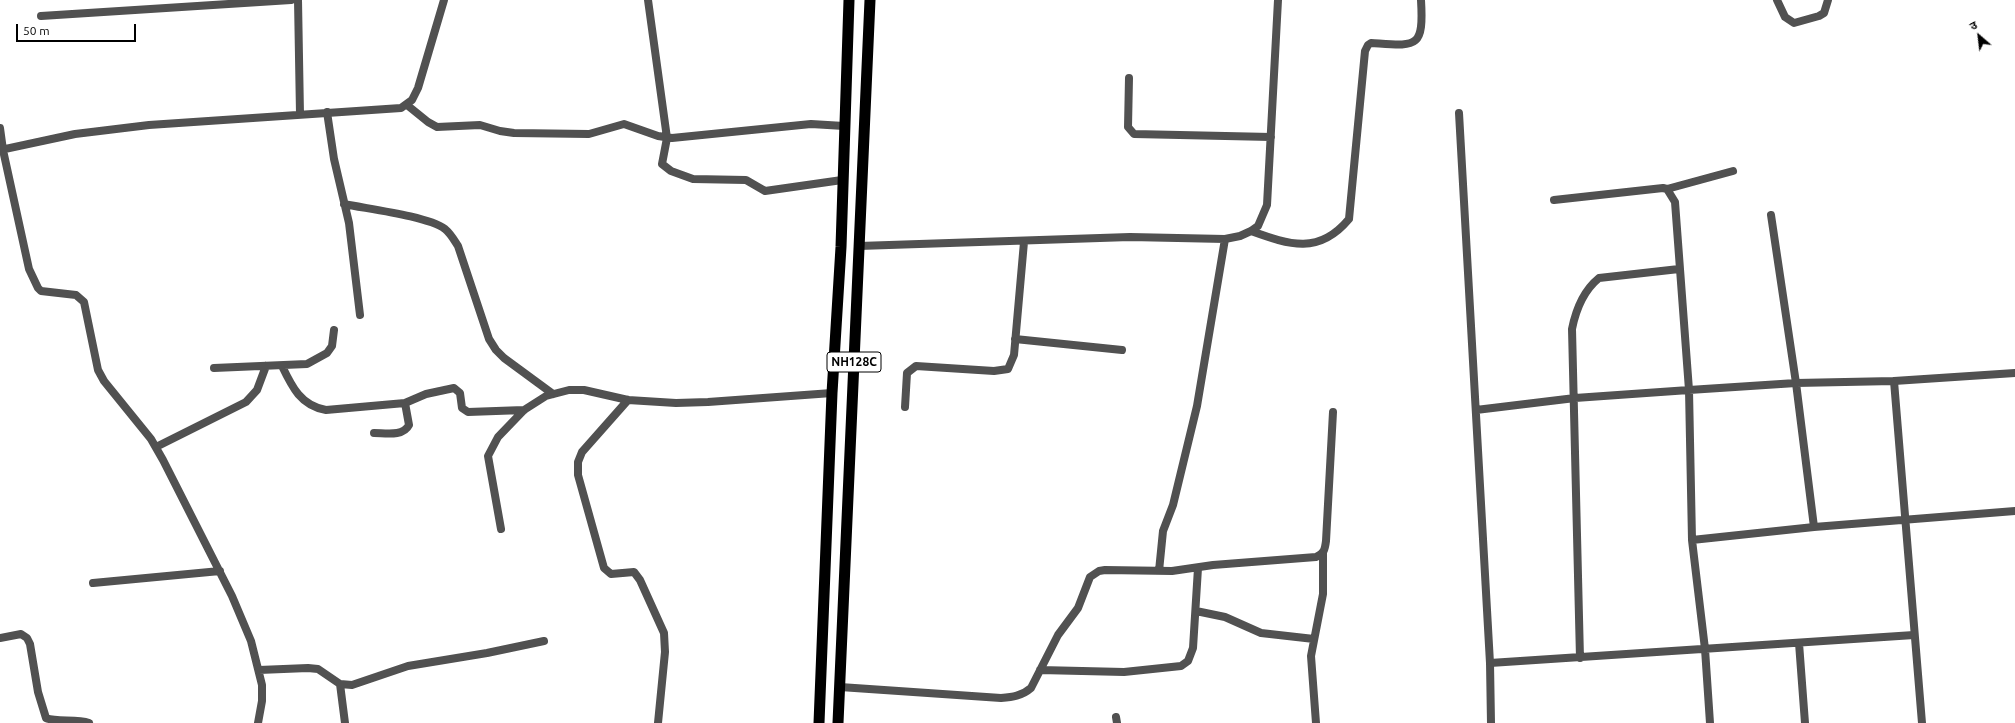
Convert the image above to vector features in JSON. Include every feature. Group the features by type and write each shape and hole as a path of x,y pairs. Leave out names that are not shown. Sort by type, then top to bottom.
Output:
{"highway":[{"name":"NH128C","path":"820,723 832,393 841,247 842,180 850,0"},
{"name":"NH128C","path":"838,723 870,0"}],"street":[{"path":"41,16 291,0"},
{"path":"298,0 300,114"},
{"path":"1,150 75,134 149,125 395,108 407,105 412,100 418,88 444,0"},
{"path":"648,0 667,138 662,164 671,171 693,179 746,180 765,191 842,180"},
{"path":"859,246 1024,242 1130,237 1225,239 1251,231 1258,226 1267,205 1278,0"},
{"path":"1251,231 1293,245 1305,244 1318,242 1331,236 1341,229 1349,219 1365,51 1371,43 1404,45 1417,40 1422,27 1421,0"},
{"path":"1777,0 1784,17 1794,23 1819,16 1824,13 1828,0"},
{"path":"1129,78 1128,127 1134,134 1271,137"},
{"path":"407,105 428,122 437,127 480,125 500,132 514,133 589,134 624,124 667,138 811,124 844,126"},
{"path":"327,112 334,159 354,254 360,316"},
{"path":"1459,113 1490,663 1491,723"},
{"path":"0,128 1,150 29,269 34,281 41,291 70,293 82,298 87,312 98,370 104,381 156,447 220,571 251,641 262,685 262,701 258,723"},
{"path":"1554,200 1663,188 1667,189 1733,170"},
{"path":"1667,189 1674,202 1689,390 1692,540 1705,649 1710,723"},
{"path":"344,204 421,219 437,225 448,232 458,246 490,339 496,350 553,394"},
{"path":"1771,215 1796,384 1814,527"},
{"path":"1159,571 1163,531 1173,505 1197,406 1225,239"},
{"path":"905,407 907,373 916,366 1008,369 1011,364 1015,339 1024,242"},
{"path":"1580,658 1572,329 1576,312 1591,285 1599,278 1679,269"},
{"path":"214,368 307,364 326,353 332,346 334,330"},
{"path":"1015,339 1122,350"},
{"path":"156,447 246,402 257,390 266,366"},
{"path":"282,366 300,398 318,408 326,410 405,403 426,394 454,388 460,393 462,408 468,412 524,410"},
{"path":"1476,410 1574,398 1689,390 1796,384 1894,381 2015,373"},
{"path":"1894,381 1922,723"},
{"path":"501,529 488,456 498,438 524,410 553,394 569,390 584,390 628,400 676,403 832,393"},
{"path":"628,400 582,452 578,462 578,475 604,568 611,574 634,572 640,580 662,626 665,652 658,723"},
{"path":"374,433 398,433 408,428 409,425 405,403"},
{"path":"1316,723 1311,656 1323,594 1323,553 1326,541 1333,412"},
{"path":"1692,540 1814,527 2015,511"},
{"path":"840,687 1001,698 1012,697 1025,693 1030,688 1058,636 1078,608 1093,574 1105,570 1159,571 1198,568 1316,557 1323,553"},
{"path":"1040,670 1124,672 1181,666 1188,661 1191,655 1196,610 1198,568"},
{"path":"93,583 220,571"},
{"path":"1196,610 1225,617 1261,633 1314,639"},
{"path":"0,638 21,634 27,638 30,644 38,692 46,718 50,721 74,720 89,723"},
{"path":"1490,663 1914,635"},
{"path":"259,670 308,668 318,670 340,684 361,683 408,666 487,653 544,641"},
{"path":"1799,643 1805,723"},
{"path":"340,684 346,723"}]}
